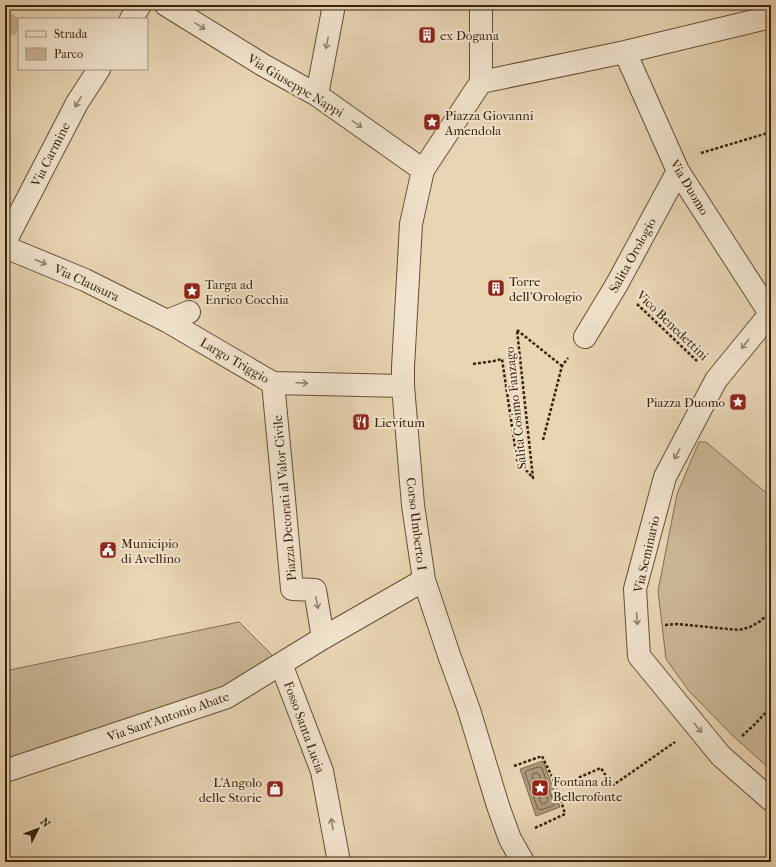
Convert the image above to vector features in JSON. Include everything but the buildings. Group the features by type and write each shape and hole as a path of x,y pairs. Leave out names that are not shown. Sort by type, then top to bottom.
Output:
{"street":[{"path":"132,18 140,5"},
{"name":"Via Giuseppe Nappi","path":"166,5 263,65 317,95 423,170"},
{"path":"317,95 334,5"},
{"path":"423,170 481,82 481,5"},
{"path":"481,82 625,52 771,17"},
{"name":"Via Duomo","path":"625,52 678,171 771,314"},
{"name":"Via Carmine","path":"5,242 77,103 98,70"},
{"name":"Corso Umberto I","path":"423,170 411,224 403,367 403,386 413,505 424,580 448,656 469,710 498,806 510,839 523,862"},
{"name":"Salita Orologio","path":"585,337 617,284 678,171"},
{"name":"Via Clausura","path":"5,247 85,280 167,322"},
{"path":"167,322 189,312"},
{"name":"Via Seminario","path":"771,314 716,380 665,477 635,589 639,656 721,756 771,800"},
{"name":"Largo Triggio","path":"167,322 273,383 403,386"},
{"name":"Piazza Decorati al Valor Civile","path":"273,383 284,488 292,589 315,590 323,638"},
{"name":"Via Sant'Antonio Abate","path":"5,771 227,698 323,638 424,580"},
{"name":"Fosso Santa Lucia","path":"281,664 322,771 339,862"}],"path":[{"path":"678,171 686,158 771,132"},
{"name":"Vico Benedettini","path":"617,284 716,380"},
{"name":"Salita Cosimo Fanzago","path":"473,364 502,360 517,460 533,478 517,330 562,366"},
{"path":"543,440 562,366 585,337"},
{"path":"637,628 677,624 739,630 750,627 759,622 771,612"},
{"path":"721,756 771,707"},
{"path":"557,787 601,768 612,786 697,727"},
{"path":"489,775 542,756 557,787 565,814 510,839"}],"green space":[{"path":"699,442 706,442 771,497 771,770 732,735 689,691 666,659 658,591 677,494"},
{"path":"239,622 281,664 227,697 5,771 5,671"}],"water":[{"name":"Fontana di Bellerofonte","path":"543,761 560,807 536,816 520,769"}],"tunnel":[{"path":"5,29 15,16"}],"place":[{"name":"ex Dogana","path":"427,35"},
{"name":"Piazza Giovanni Amendola","path":"432,122"},
{"name":"Torre dell'Orologio","path":"496,288"},
{"name":"Targa ad Enrico Cocchia","path":"192,291"},
{"name":"Piazza Duomo","path":"738,402"},
{"name":"Lievitum","path":"361,422"},
{"name":"Municipio di Avellino","path":"108,550"},
{"name":"Fontana di Bellerofonte","path":"540,788"},
{"name":"L'Angolo delle Storie","path":"275,789"}]}
